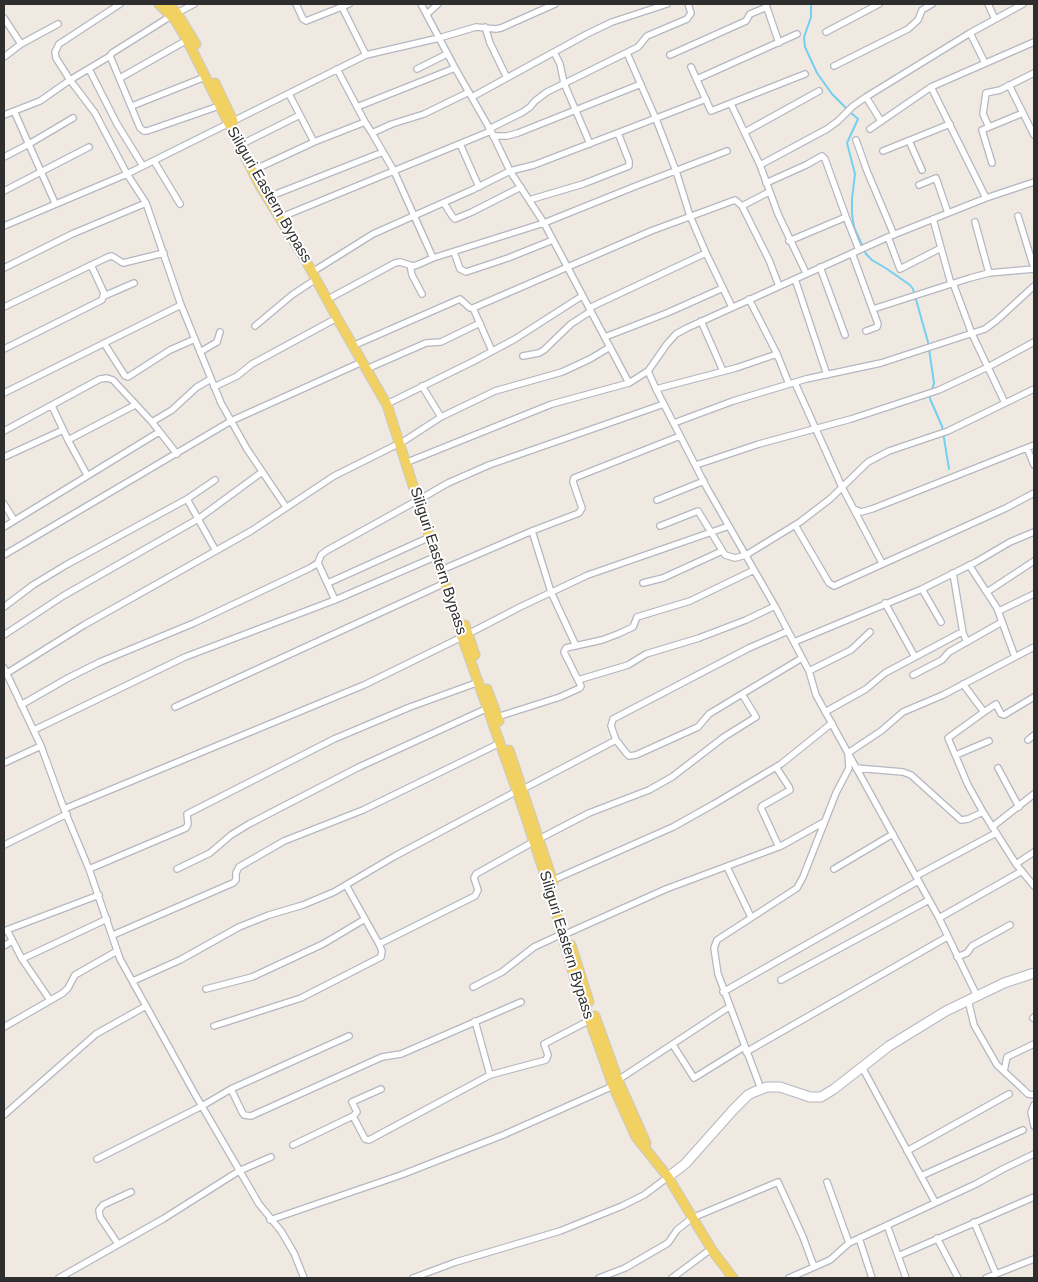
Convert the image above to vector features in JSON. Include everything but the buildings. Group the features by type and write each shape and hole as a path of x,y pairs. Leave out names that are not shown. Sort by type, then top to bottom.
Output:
{"main road":[{"name":"Siliguri Eastern Bypass","path":"158,4 174,14 190,34 230,123 273,209 316,279 387,405 410,461 430,537 445,583 497,717 565,934 616,1083"},
{"name":"Siliguri Eastern Bypass","path":"168,4 219,106 244,144 271,196 293,228 317,269 391,402 420,499 446,568 479,682 500,743 520,790"},
{"name":"Siliguri Eastern Bypass","path":"536,840 553,880 574,976 616,1083 648,1150 668,1177 702,1234 732,1278"},
{"name":"Siliguri Eastern Bypass","path":"702,1234 716,1246 739,1278"}],"street":[{"path":"120,4 59,44 56,48 56,58 95,113 127,174 146,203 181,305 214,388 231,421 286,508"},
{"path":"4,115 40,101 112,53 174,14 194,4"},
{"path":"296,4 303,19 306,21 349,4"},
{"path":"421,4 491,132 510,171 544,223 629,383"},
{"path":"427,14 438,4"},
{"path":"4,226 127,174 366,55 439,38 476,27 501,28 555,4"},
{"path":"372,133 392,124 424,114 507,78 612,22 668,4"},
{"path":"284,216 491,132 523,112 540,96 638,47 647,36 687,19 691,13 688,4"},
{"path":"826,32 879,4"},
{"path":"834,66 908,29 918,20 922,10 932,4"},
{"path":"988,4 995,19"},
{"path":"760,165 827,129 866,97 970,33 1023,4"},
{"path":"670,55 746,21 750,14 766,5 779,43"},
{"path":"342,7 366,55"},
{"path":"4,18 21,44"},
{"path":"4,57 21,44 58,24"},
{"path":"485,27 490,43 507,78"},
{"path":"970,33 985,63"},
{"path":"697,79 797,34"},
{"path":"120,78 187,40"},
{"path":"870,129 931,87 1034,42"},
{"path":"554,52 562,70 564,83 590,144"},
{"path":"627,53 656,118 676,171 690,216 732,307"},
{"path":"417,69 447,54"},
{"path":"110,56 140,128 144,131 219,106"},
{"path":"691,67 711,111 805,74"},
{"path":"89,68 117,124 143,166"},
{"path":"357,107 455,68"},
{"path":"337,69 394,171 433,258"},
{"path":"989,126 983,114 986,93 1000,90 1034,73"},
{"path":"132,106 205,77"},
{"path":"491,132 512,135 641,84"},
{"path":"1009,86 1034,135"},
{"path":"931,87 986,198"},
{"path":"745,132 819,91"},
{"path":"289,94 314,142"},
{"path":"866,97 881,121"},
{"path":"317,269 373,234 479,187 510,171 534,165 706,99"},
{"path":"731,104 760,165 769,192 806,274"},
{"path":"14,111 55,203"},
{"path":"992,163 982,130 1023,113"},
{"path":"244,144 300,115"},
{"path":"4,157 73,118"},
{"path":"256,169 314,142 365,122"},
{"path":"883,151 950,124"},
{"path":"529,200 583,184 629,166 630,161 618,133"},
{"path":"856,140 894,235"},
{"path":"909,141 922,170"},
{"path":"460,144 479,187"},
{"path":"4,190 89,147"},
{"path":"271,196 383,152"},
{"path":"332,297 395,263 417,265 433,258 544,223 727,152"},
{"path":"766,183 822,156 825,159 860,249"},
{"path":"154,161 180,204"},
{"path":"919,186 936,178 948,213"},
{"path":"410,461 545,407 629,383 648,371 676,334 888,237 986,198 1034,182"},
{"path":"444,203 455,219 521,187"},
{"path":"742,206 769,192"},
{"path":"473,308 626,241 734,200 742,206 770,260 779,286"},
{"path":"4,268 72,234 146,203"},
{"path":"873,309 989,273 1034,268 1018,216"},
{"path":"790,241 846,217"},
{"path":"933,218 952,284 972,334 1005,403"},
{"path":"975,222 989,273"},
{"path":"888,237 900,269 941,248"},
{"path":"454,252 460,269 466,272 553,240"},
{"path":"4,307 91,264 112,256 123,263 164,253"},
{"path":"852,253 878,326 866,331"},
{"path":"523,356 544,350 590,309 706,254"},
{"path":"91,264 104,296"},
{"path":"410,265 412,275 422,294"},
{"path":"820,267 845,335"},
{"path":"795,278 827,375"},
{"path":"254,326 292,295 316,279"},
{"path":"4,349 102,300 104,296 134,283"},
{"path":"674,423 733,401 792,383 881,362 972,334 990,326 1034,286"},
{"path":"605,338 723,288"},
{"path":"391,402 515,339 582,296"},
{"path":"358,344 456,299 463,300 468,306 473,308 492,351"},
{"path":"749,299 816,428 842,487 882,563"},
{"path":"4,394 181,305"},
{"path":"214,388 237,376 252,364 337,318"},
{"path":"701,322 723,371"},
{"path":"371,367 426,343 441,342 480,323"},
{"path":"200,352 217,342 220,332"},
{"path":"104,343 125,376 128,377 170,350 195,339"},
{"path":"696,465 939,390 988,367 1034,342"},
{"path":"304,1278 294,1253 281,1231 270,1220 259,1204 239,1171 117,951 89,869 41,746 4,672 216,552 334,476 402,442 440,418 495,391 562,372 610,347"},
{"path":"656,389 777,354"},
{"path":"4,555 231,421 362,362"},
{"path":"648,371 704,481 794,642 809,671 816,695 939,918 977,996"},
{"path":"4,431 100,379 107,378 113,380 152,422 177,454"},
{"path":"152,422 172,410 192,391 211,379"},
{"path":"422,386 440,418"},
{"path":"660,526 698,512 726,555 735,558 746,555 795,525 830,499 868,462 889,451 947,431 1034,389"},
{"path":"21,705 100,662 202,619 310,568 318,563 326,551 448,483 489,465 664,404"},
{"path":"68,440 136,405"},
{"path":"52,406 87,475"},
{"path":"4,457 63,430"},
{"path":"4,527 159,432"},
{"path":"446,568 581,512 582,508 573,482 574,478 680,436"},
{"path":"854,509 861,512 872,509 1034,445"},
{"path":"1026,448 1034,465"},
{"path":"4,635 63,596 198,519 262,472"},
{"path":"4,607 66,565 187,499 215,480"},
{"path":"657,500 704,481"},
{"path":"795,525 832,585 836,585 1006,508 1034,493"},
{"path":"187,499 216,552"},
{"path":"4,504 14,520"},
{"path":"4,845 65,811 364,685 588,575 729,526"},
{"path":"532,531 551,592 576,646"},
{"path":"794,642 922,589 1010,542 1034,532"},
{"path":"328,583 430,537"},
{"path":"643,583 663,578 722,551"},
{"path":"34,730 186,657 335,600 437,556"},
{"path":"987,592 1034,561"},
{"path":"318,563 335,600"},
{"path":"969,565 998,611 1016,656"},
{"path":"497,717 578,690 581,686 564,650 566,648 618,634 633,627 637,617 690,601 754,570"},
{"path":"952,573 963,633 967,642"},
{"path":"175,708 445,583"},
{"path":"922,589 941,622"},
{"path":"998,611 1034,594"},
{"path":"885,603 915,657"},
{"path":"578,680 632,663 646,654 699,638 746,620 775,606"},
{"path":"913,675 942,660 949,652 1002,622"},
{"path":"788,631 749,648 613,719 611,726 616,740 629,756 636,755 698,727 710,714 802,658"},
{"path":"809,671 851,650 870,632"},
{"path":"826,712 866,689 885,673 963,633"},
{"path":"848,753 882,731 903,712 963,684 1034,646"},
{"path":"89,869 186,828 188,824 187,814 334,740 410,707 479,682"},
{"path":"963,684 984,712"},
{"path":"379,944 475,896 478,892 474,878 476,874 536,840 588,814 649,790 672,777 724,737 755,718 756,715 742,694"},
{"path":"1034,698 1004,715 1001,714 996,704 949,736 968,785 983,812 1016,864 1034,886"},
{"path":"177,869 210,853 231,835 249,824 359,767 488,708"},
{"path":"553,880 673,827 714,804 776,767 832,723"},
{"path":"1028,740 1034,735"},
{"path":"133,982 180,960 239,927 269,915 303,905 346,885 395,856 616,740"},
{"path":"956,755 989,741"},
{"path":"113,935 232,883 236,880 239,867 270,848 300,834 354,814 500,743"},
{"path":"4,763 41,746"},
{"path":"761,1089 723,992 714,948 717,940 725,934 797,888 803,878 824,822 849,768 848,753"},
{"path":"776,767 790,786 790,790 761,808 779,848"},
{"path":"856,768 911,774 961,820 983,812"},
{"path":"998,768 1019,807"},
{"path":"992,827 1034,794"},
{"path":"473,987 502,972 534,947 666,890 779,848 824,822"},
{"path":"723,992 996,833"},
{"path":"834,869 893,834"},
{"path":"1016,864 1034,852"},
{"path":"727,866 752,917"},
{"path":"939,918 1022,871"},
{"path":"214,1026 284,1004 322,988 381,956 382,951 379,944 346,885"},
{"path":"50,1000 5,931 98,895"},
{"path":"781,980 929,900"},
{"path":"206,989 252,977 323,944 365,919"},
{"path":"22,959 107,920"},
{"path":"957,958 967,953 972,946 1010,925"},
{"path":"673,1045 694,1078 947,937"},
{"path":"4,946 12,941"},
{"path":"4,1027 68,988 75,975 117,951"},
{"path":"413,1278 456,1262 560,1231 622,1206 644,1195 685,1164 748,1095 761,1089 780,1087 810,1098 821,1097 890,1046 946,1011 1004,983 1034,973"},
{"path":"968,1000 974,1024 994,1060 1028,1094 1034,1095"},
{"path":"231,1089 244,1115 251,1116 367,1064 386,1056 400,1054 521,1002"},
{"path":"4,1114 96,1034 146,1006"},
{"path":"270,1220 401,1175 502,1135 616,1083 729,1007"},
{"path":"353,1116 365,1139 369,1140 490,1075 546,1060 548,1055 544,1044 590,1020"},
{"path":"475,1021 490,1075"},
{"path":"98,1159 202,1106 231,1089 349,1036"},
{"path":"1004,1071 1007,1057 1034,1044"},
{"path":"862,1067 935,1202"},
{"path":"293,1145 353,1116 357,1112 352,1102 381,1088"},
{"path":"908,1151 1010,1094"},
{"path":"1034,1105 1031,1112 1034,1126"},
{"path":"921,1176 1023,1130"},
{"path":"789,1278 834,1258 841,1249 859,1238 976,1184 1034,1154"},
{"path":"59,1278 163,1219 239,1171 271,1157"},
{"path":"599,1278 626,1268 668,1243 677,1230 692,1218 778,1182 803,1237 814,1267"},
{"path":"827,1182 850,1243"},
{"path":"118,1244 100,1217 99,1210 103,1205 131,1192"},
{"path":"898,1256 1034,1197"},
{"path":"974,1222 996,1274"},
{"path":"887,1225 906,1278"},
{"path":"859,1238 872,1278"},
{"path":"937,1238 958,1278"},
{"path":"672,1278 712,1249"},
{"path":"986,1278 1034,1259"},
{"path":"1003,1271 1006,1278"}],"waterway":[{"path":"811,4 811,17 804,37 805,47 817,73 832,94 847,109"},
{"path":"850,112 858,119 847,143 855,174 852,199 854,227 866,254 913,289 928,342 934,383 932,390"},
{"path":"930,394 930,399 942,426 949,469"}]}
